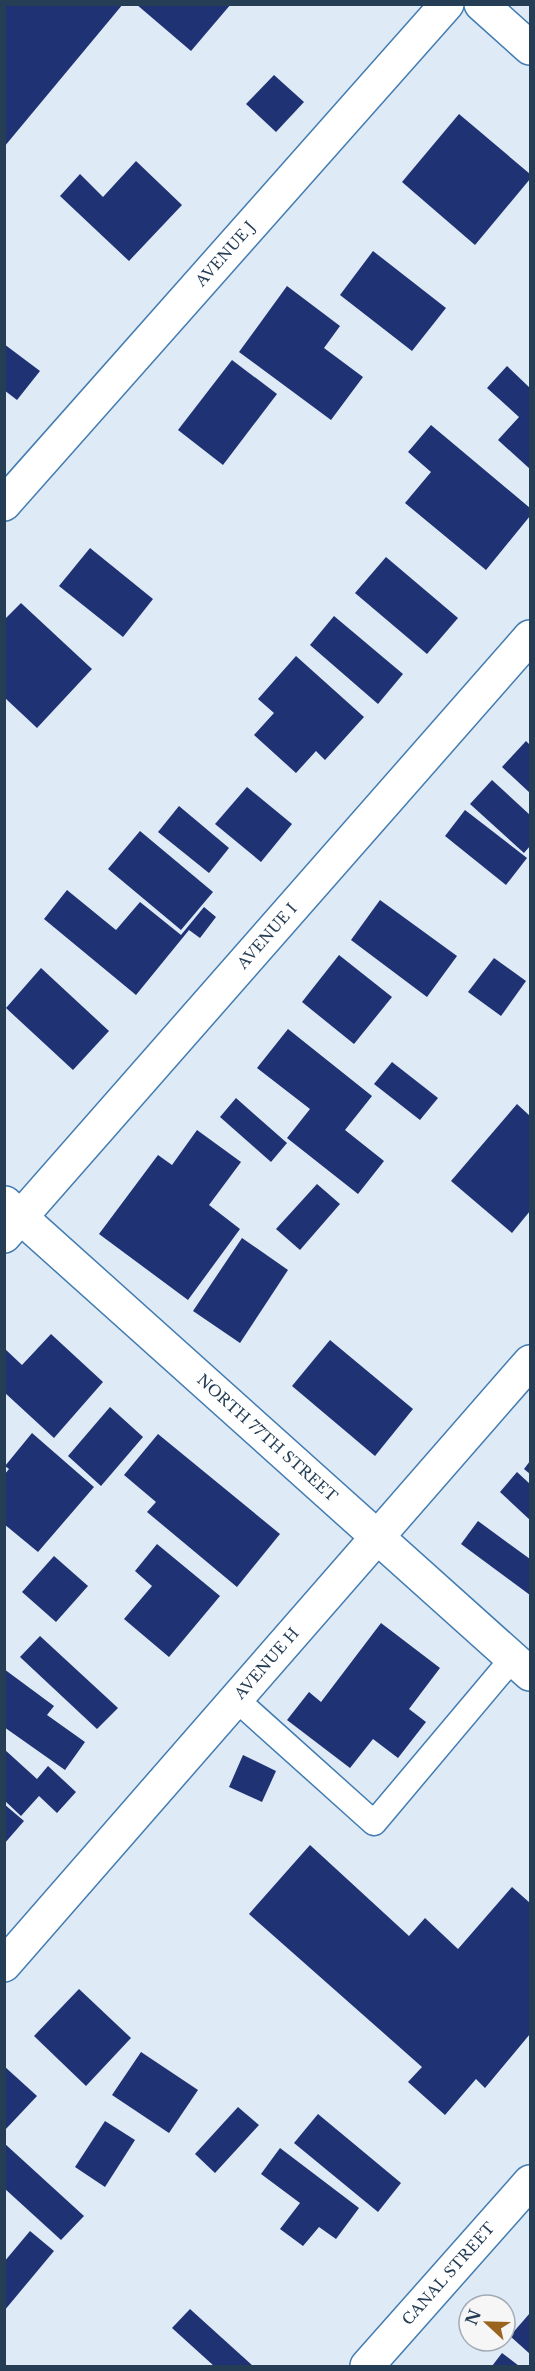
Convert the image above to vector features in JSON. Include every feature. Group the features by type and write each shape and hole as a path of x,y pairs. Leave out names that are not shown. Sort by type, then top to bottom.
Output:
{"street":[{"name":"AVENUE J","path":"4,504 447,4"},
{"path":"481,4 531,48"},
{"name":"AVENUE I","path":"10,1219 531,637"},
{"name":"NORTH 77TH STREET","path":"10,1219 521,1666"},
{"name":"AVENUE H","path":"4,1965 531,1362"},
{"name":"CANAL STREET","path":"367,2367 531,2182"}],"lane":[{"path":"237,1700 374,1823 521,1666"}],"building":[{"path":"4,4 123,4 4,147"},
{"path":"136,4 231,4 191,51"},
{"path":"274,75 304,102 276,132 246,104"},
{"path":"459,114 530,174 530,179 475,245 402,182"},
{"path":"136,161 182,205 129,261 60,196 80,174 103,197"},
{"path":"373,251 446,308 412,351 340,295"},
{"path":"287,286 340,326 324,348 363,377 331,420 239,352"},
{"path":"4,344 40,371 17,400 4,390"},
{"path":"232,360 277,394 223,465 178,430"},
{"path":"507,366 530,388 530,469 498,440 519,417 487,388"},
{"path":"431,425 530,508 530,516 486,570 405,503 431,472 408,452"},
{"path":"90,548 153,599 123,637 59,586"},
{"path":"386,557 458,618 427,654 355,593"},
{"path":"21,603 92,669 37,728 4,697 4,620"},
{"path":"334,616 403,674 378,704 310,645"},
{"path":"296,656 364,717 325,760 316,751 296,773 254,735 274,713 258,699"},
{"path":"526,741 530,745 530,793 502,767"},
{"path":"492,780 530,815 530,846 524,853 470,804"},
{"path":"247,787 292,824 261,862 215,824"},
{"path":"179,806 229,848 209,873 158,832"},
{"path":"465,810 527,858 506,885 445,836"},
{"path":"140,831 213,892 181,930 108,869"},
{"path":"67,890 116,930 140,902 181,935 204,907 216,917 200,938 189,930 136,995 44,919"},
{"path":"380,900 457,956 427,997 351,940"},
{"path":"339,955 392,997 354,1044 302,1002"},
{"path":"494,958 526,981 501,1016 468,992"},
{"path":"41,968 109,1031 73,1070 6,1008"},
{"path":"288,1029 372,1096 345,1130 384,1161 358,1194 287,1138 310,1109 257,1068"},
{"path":"392,1062 438,1098 420,1120 374,1084"},
{"path":"236,1098 287,1143 271,1162 220,1117"},
{"path":"517,1104 530,1116 530,1211 512,1233 451,1181"},
{"path":"197,1130 241,1162 209,1205 240,1229 188,1300 99,1234 158,1155 172,1165"},
{"path":"317,1184 340,1204 300,1250 276,1229"},
{"path":"242,1238 288,1270 240,1343 193,1311"},
{"path":"51,1334 103,1382 54,1438 4,1392 4,1348 22,1365"},
{"path":"330,1340 413,1409 375,1456 292,1386"},
{"path":"110,1407 143,1437 101,1486 68,1456"},
{"path":"32,1433 94,1487 38,1552 4,1524 4,1475 9,1469 5,1466"},
{"path":"158,1434 280,1534 237,1587 147,1512 156,1502 124,1475"},
{"path":"530,1461 530,1474 524,1469"},
{"path":"517,1472 530,1484 530,1520 500,1492"},
{"path":"478,1521 530,1559 530,1595 461,1544"},
{"path":"157,1544 220,1596 169,1657 124,1619 152,1586 135,1571"},
{"path":"54,1556 88,1586 56,1622 22,1592"},
{"path":"381,1623 440,1668 409,1709 426,1722 398,1758 373,1739 350,1768 287,1720 309,1692 321,1702"},
{"path":"40,1636 118,1708 97,1729 20,1657"},
{"path":"4,1669 54,1706 47,1715 85,1742 65,1770 4,1727"},
{"path":"4,1749 37,1779 48,1766 76,1792 57,1813 39,1796 21,1816 4,1800"},
{"path":"243,1755 276,1771 262,1802 229,1787"},
{"path":"4,1804 24,1821 4,1844"},
{"path":"310,1845 409,1936 425,1918 458,1949 512,1887 530,1903 530,2034 485,2088 476,2079 445,2115 408,2082 422,2067 249,1914"},
{"path":"79,1989 131,2038 86,2086 34,2036"},
{"path":"141,2052 198,2090 169,2133 112,2095"},
{"path":"4,2066 37,2096 4,2131"},
{"path":"238,2107 259,2125 215,2173 195,2154"},
{"path":"318,2114 401,2183 378,2212 294,2143"},
{"path":"105,2121 135,2140 105,2187 75,2167"},
{"path":"4,2143 84,2216 61,2240 4,2188"},
{"path":"280,2148 359,2208 336,2239 319,2227 303,2246 280,2229 300,2203 261,2174"},
{"path":"30,2231 54,2251 4,2311 4,2262"},
{"path":"190,2309 253,2366 214,2366 172,2328"},
{"path":"530,2313 530,2354 517,2342 517,2328"},
{"path":"502,2353 519,2366 492,2366"}]}
